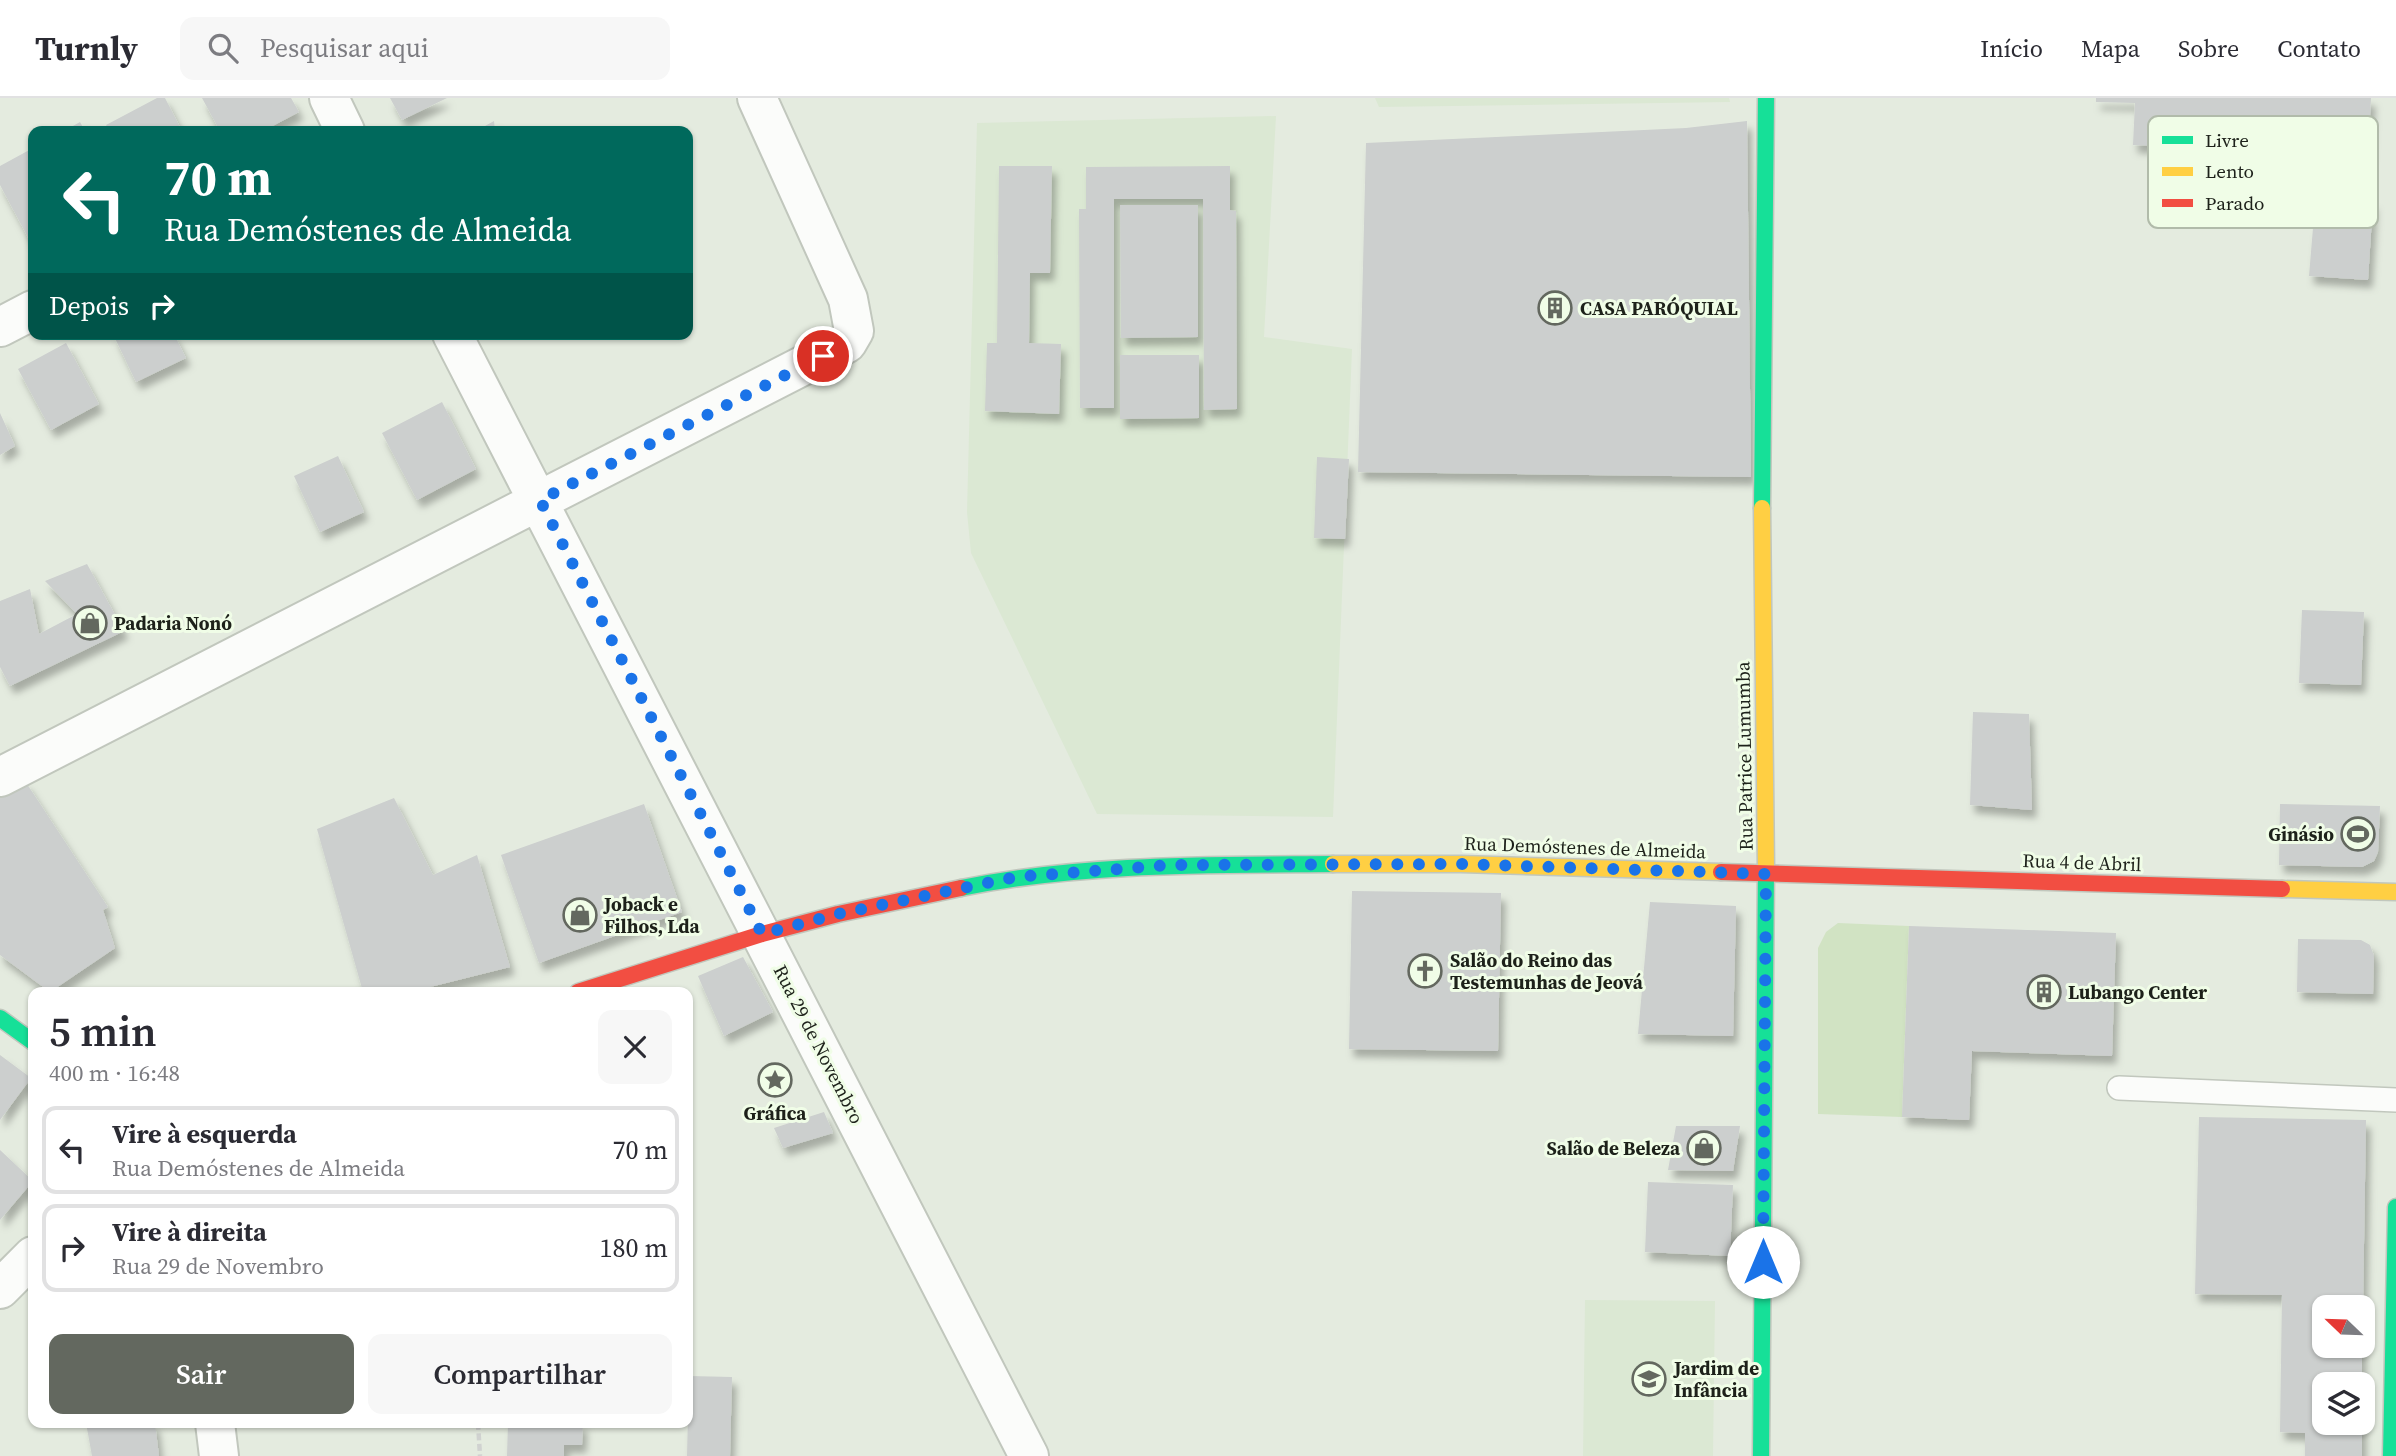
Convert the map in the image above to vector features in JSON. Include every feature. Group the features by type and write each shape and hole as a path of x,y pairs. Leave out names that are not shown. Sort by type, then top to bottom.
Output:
{"main road":[{"name":"Rua Patrice Lumumba","path":"1761,1456 1766,874 1762,494 1766,98"},
{"name":"Rua Demóstenes de Almeida","path":"594,987 762,934 838,914 1016,877 1171,865 1461,864 1766,874"},
{"name":"Rua 4 de Abril","path":"1766,874 2396,892"},
{"path":"0,1018 28,1038"},
{"path":"2391,1456 2396,1207"}],"street":[{"path":"329,98 343,126"},
{"path":"0,777 847,344 854,331 848,299 757,98"},
{"path":"0,327 28,313"},
{"name":"Rua 29 de Novembro","path":"455,340 540,500 1030,1456"},
{"path":"0,1289 28,1261"},
{"path":"216,1428 219,1456"}],"lane":[{"path":"2119,1088 2396,1100"}],"path":[{"path":"478,1428 480,1456"}],"shaded area":[{"path":"1375,98 1729,98 1730,102 1379,107"},
{"path":"1276,116 1264,337 1352,349 1333,817 1097,814 971,553 967,512 977,123"},
{"path":"1838,923 1909,926 1902,1117 1818,1114 1818,948 1826,932"},
{"name":"Jardim de Infância","path":"1585,1300 1715,1301 1713,1456 1583,1456"}],"building":[{"path":"157,98 165,98 179,126 107,126"},
{"path":"202,98 291,98 299,112 272,126 217,126"},
{"path":"390,98 447,98 402,120"},
{"path":"2096,98 2371,98 2370,116 2148,116 2148,146 2133,145 2135,103 2096,102"},
{"name":"CASA PARÓQUIAL","path":"1747,121 1751,477 1358,472 1366,143 1686,128"},
{"path":"28,151 28,237 0,185 0,166"},
{"path":"999,166 1052,166 1050,273 1030,273 1029,343 1061,344 1059,414 985,411 987,343 997,343"},
{"path":"1230,166 1230,210 1236,211 1237,409 1204,410 1203,199 1114,199 1114,408 1080,408 1079,209 1086,209 1086,167"},
{"path":"1120,205 1198,205 1198,337 1121,338"},
{"path":"2313,228 2371,228 2368,280 2309,276"},
{"path":"116,340 177,340 186,358 136,382"},
{"path":"66,343 99,404 51,430 18,369"},
{"path":"1120,355 1199,355 1199,418 1120,419"},
{"path":"442,402 476,469 417,500 382,433"},
{"path":"0,413 15,446 0,455"},
{"path":"338,456 364,512 320,532 294,476"},
{"path":"1317,457 1349,459 1345,539 1314,538"},
{"name":"Padaria Nonó","path":"87,564 124,631 10,686 0,667 0,601 30,589 39,634 77,614 45,581"},
{"path":"2302,610 2364,612 2361,685 2299,683"},
{"path":"1973,712 2029,714 2032,810 1970,805"},
{"path":"25,781 108,907 103,910 115,948 57,987 43,987 0,955 0,798"},
{"path":"394,798 433,875 477,855 510,967 430,987 362,987 317,829"},
{"path":"644,804 682,912 539,963 501,855"},
{"path":"2280,804 2380,806 2378,852 2374,861 2362,867 2279,865"},
{"name":"Salão do Reino das Testemunhas de Jeová","path":"1352,891 1501,893 1498,1051 1349,1049"},
{"path":"1650,902 1736,906 1733,1036 1638,1034"},
{"path":"1909,926 2116,933 2112,1056 1972,1051 1969,1120 1902,1117"},
{"path":"2298,939 2361,940 2370,945 2374,956 2373,994 2297,992"},
{"path":"743,957 773,1012 724,1036 698,976"},
{"path":"0,1055 28,1076 28,1082 0,1120"},
{"path":"824,1112 833,1133 783,1148 774,1128"},
{"path":"2199,1117 2366,1120 2363,1295 2312,1295 2312,1358 2362,1358 2362,1372 2312,1372 2312,1435 2362,1435 2362,1456 2305,1456 2305,1433 2280,1432 2282,1295 2195,1294"},
{"name":"Salão de Beleza","path":"1676,1126 1740,1126 1733,1171 1668,1170"},
{"path":"0,1150 28,1176 28,1187 0,1220"},
{"path":"1648,1182 1733,1185 1730,1256 1645,1252"},
{"path":"693,1376 732,1377 730,1456 687,1456 688,1428 693,1428"},
{"path":"87,1428 156,1428 159,1456 92,1456"},
{"path":"508,1428 583,1428 582,1445 564,1445 564,1456 507,1456"}],"traffic: fast":[{"path":"1762,508 1766,98"},
{"path":"961,888 1053,874 1146,867 1333,864"},
{"path":"1761,1456 1766,869"},
{"path":"0,1018 28,1038"},
{"path":"2391,1456 2396,1207"}],"traffic: slow":[{"path":"1762,508 1766,869"},
{"path":"1333,864 1461,864 1721,872"},
{"path":"2282,889 2396,892"}],"traffic: jam":[{"path":"1721,872 2282,889"},
{"path":"594,987 762,934 838,914 961,888"}],"place":[{"name":"CASA PARÓQUIAL","path":"1555,308"},
{"name":"Padaria Nonó","path":"90,623"},
{"name":"Ginásio","path":"2358,834"},
{"name":"Joback e Filhos, Lda","path":"580,915"},
{"name":"Salão do Reino das Testemunhas de Jeová","path":"1425,971"},
{"name":"Lubango Center","path":"2044,992"},
{"name":"Gráfica","path":"775,1080"},
{"name":"Salão de Beleza","path":"1704,1148"},
{"name":"Jardim de Infância","path":"1649,1379"}],"route":[{"path":"823,356 540,500 762,934 838,914 1016,877 1171,865 1295,862 1461,864 1766,874 1763,1262"}]}
